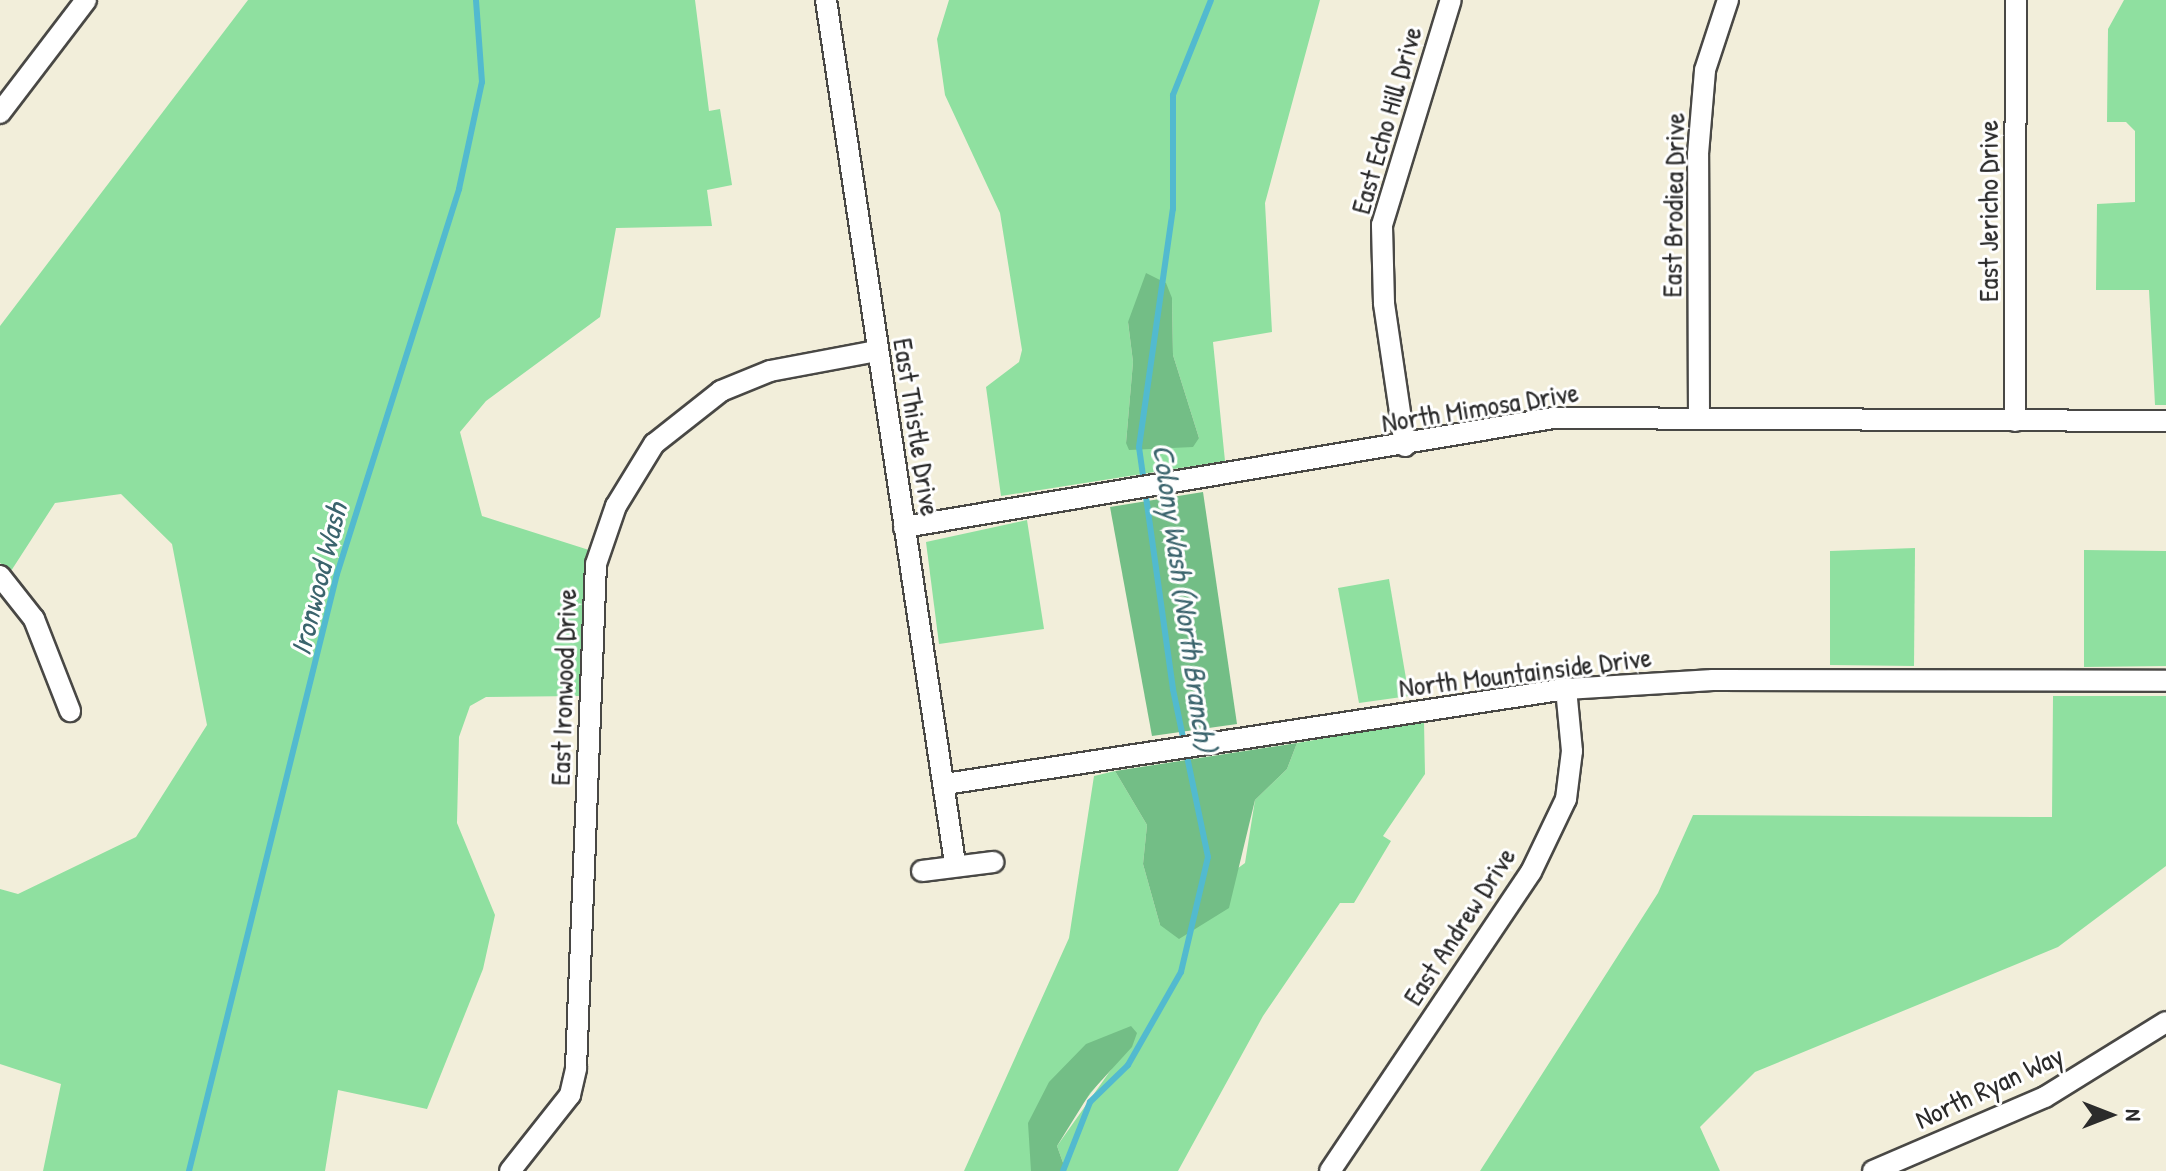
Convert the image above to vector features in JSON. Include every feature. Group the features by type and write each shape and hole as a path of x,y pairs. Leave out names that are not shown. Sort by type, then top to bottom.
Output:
{"street":[{"path":"0,113 86,0"},
{"name":"East Thistle Drive","path":"826,0 955,863"},
{"name":"East Echo Hill Drive","path":"1405,446 1384,303 1382,225 1451,0"},
{"name":"East Brodiea Drive","path":"1699,416 1698,154 1705,70 1728,0"},
{"name":"East Jericho Drive","path":"2015,421 2016,0"},
{"name":"East Ironwood Drive","path":"510,1171 570,1095 576,1068 596,564 616,506 654,444 721,391 770,371 877,351"},
{"name":"North Mimosa Drive","path":"904,527 1405,446 1553,418 1699,416 2166,421"},
{"path":"0,576 34,619 70,711"},
{"name":"North Mountainside Drive","path":"945,784 1566,689 1713,680 2166,681"},
{"name":"East Andrew Drive","path":"1330,1171 1531,872 1566,799 1572,751 1566,689"},
{"path":"922,871 955,863 993,862"},
{"name":"North Ryan Way","path":"1873,1171 2045,1097 2166,1022"}],"green space":[{"path":"248,0 695,0 709,111 720,109 732,185 707,190 712,226 616,228 600,317 486,401 460,432 482,516 589,550 579,696 486,697 470,706 459,737 457,823 495,915 483,969 427,1109 338,1090 325,1171 43,1171 61,1084 0,1064 0,889 18,894 136,837 207,725 172,544 121,494 55,503 11,571 0,563 0,326"},
{"path":"949,0 1320,0 1265,203 1272,332 1213,342 1225,461 1001,496 986,387 1019,362 1022,350 1000,213 945,95 937,39","holes":["1172,298 1173,355 1199,438 1126,443 1133,362 1128,322"]},
{"path":"2124,0 2166,0 2166,405 2155,405 2149,290 2096,290 2097,204 2135,202 2135,131 2126,122 2107,122 2108,29"},
{"path":"1146,273 1166,283 1172,298 1173,355 1199,438 1193,447 1129,450 1126,443 1133,362 1128,322"},
{"path":"1203,492 1237,724 1152,736 1110,507"},
{"path":"1027,520 1044,629 939,644 926,542"},
{"path":"1915,548 1914,666 1830,665 1830,551"},
{"path":"2084,550 2166,551 2166,666 2084,667"},
{"path":"1389,579 1409,696 1359,703 1338,588"},
{"path":"2053,696 2166,696 2166,866 2058,947 1755,1072 1700,1127 1720,1171 1480,1171 1658,893 1693,815 2052,817"},
{"path":"1424,721 1425,774 1383,836 1391,841 1354,903 1340,903 1263,1016 1178,1171 1066,1171 1057,1146 1137,1033 1031,1171 964,1171 1069,938 1094,776 1115,771 1147,825 1143,864 1160,925 1245,863 1255,800 1287,769 1297,743"},
{"path":"1297,743 1287,769 1255,800 1229,908 1179,939 1160,925 1143,864 1147,825 1115,771"},
{"path":"1131,1026 1137,1033 1132,1047 1090,1093 1057,1146 1066,1171 1031,1171 1028,1123 1049,1082 1086,1044"}],"waterway":[{"name":"Ironwood Wash","path":"189,1171 337,574 459,189 482,82 476,0"},
{"name":"Colony Wash (North Branch)","path":"1063,1171 1090,1102 1128,1065 1181,972 1208,857 1173,689 1139,447 1173,209 1173,95 1211,0"}]}
